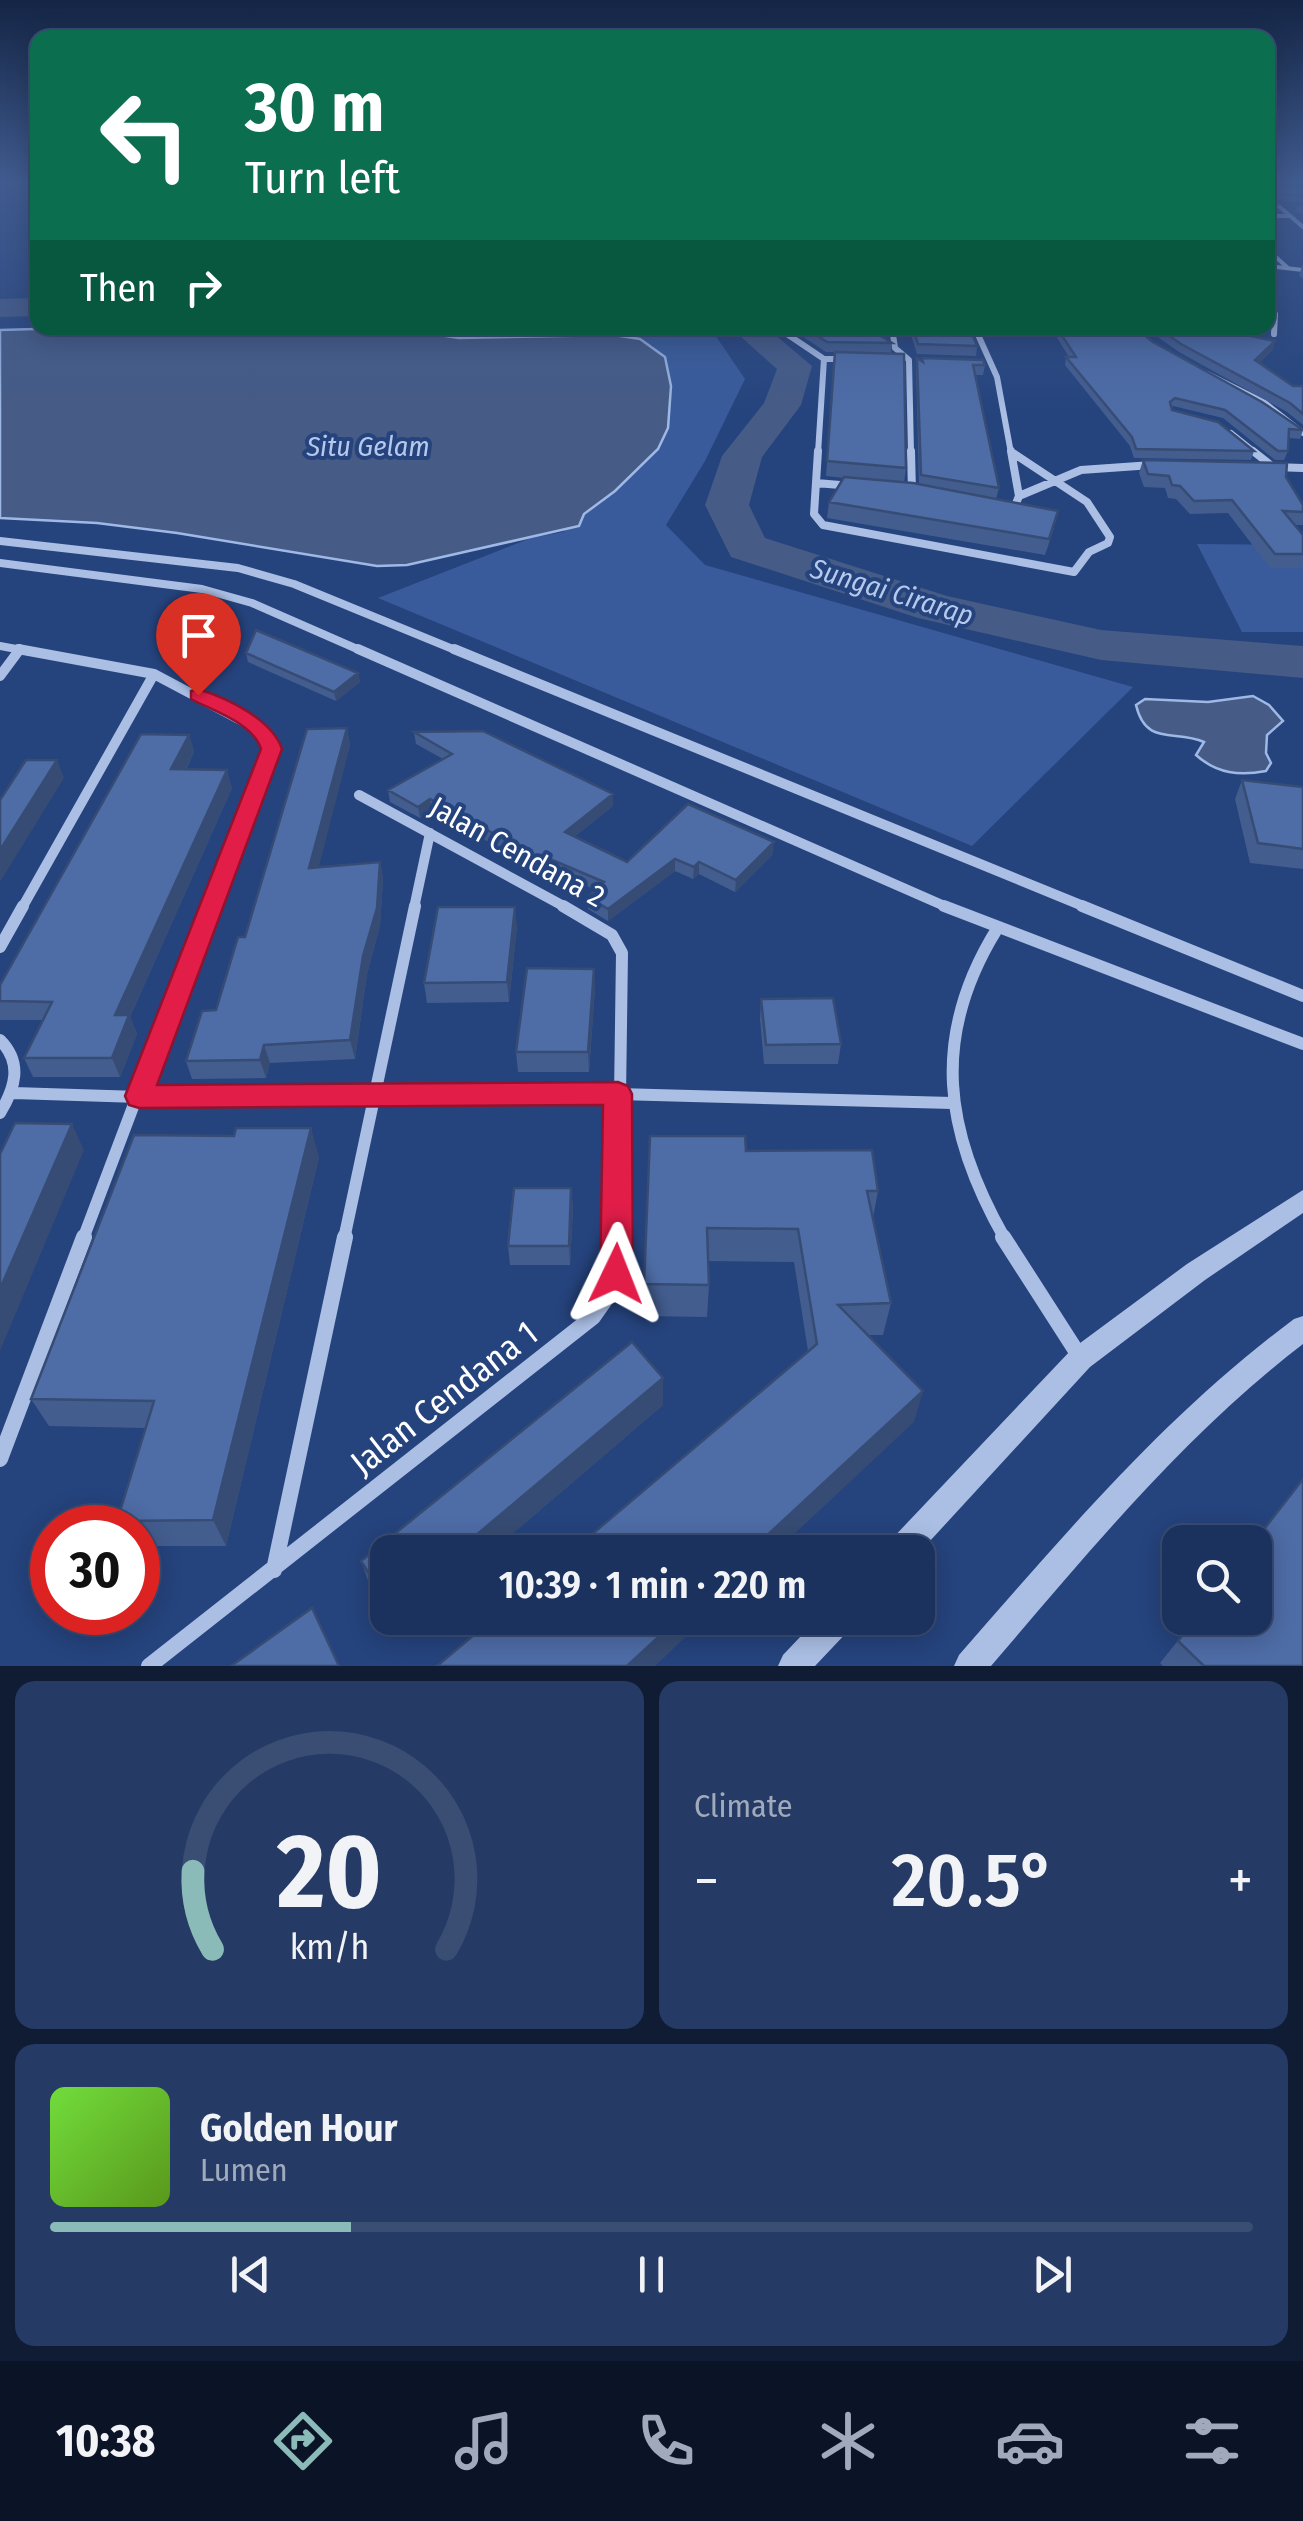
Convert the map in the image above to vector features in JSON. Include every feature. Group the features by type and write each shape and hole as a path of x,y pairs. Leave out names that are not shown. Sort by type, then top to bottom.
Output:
{"street":[{"path":"1277,258 1288,268"},
{"path":"1275,267 1303,270"},
{"path":"1275,319 1275,331"},
{"path":"788,335 824,359 858,360"},
{"path":"893,335 895,348"},
{"path":"978,335 992,363 1019,496 1016,506 995,508"},
{"path":"882,339 909,360 912,492"},
{"path":"824,359 814,516 829,527 1074,572 1089,552 1108,543 1110,537 1087,502 1013,453"},
{"path":"892,360 926,360"},
{"path":"976,362 992,363"},
{"path":"1199,371 1265,403 1303,433"},
{"path":"1220,424 1272,468"},
{"path":"1019,496 1050,480 1094,467 1164,465"},
{"path":"1248,467 1303,468"},
{"path":"816,483 854,487"},
{"path":"892,490 928,495"},
{"path":"0,542 238,568 294,584 1303,996"},
{"path":"0,563 202,589 252,604 997,929 1303,1044"},
{"path":"0,646 154,674 254,725 267,734 271,749 0,1459"},
{"path":"0,676 20,649"},
{"path":"0,947 154,674"},
{"name":"Jalan Cendana 2","path":"359,794 612,935 622,953 618,1094"},
{"path":"273,1572 430,833"},
{"path":"997,929 970,976 959,1011 950,1052 952,1103 967,1160 996,1222 1034,1292 1080,1358"},
{"path":"0,1040 16,1065 14,1092 0,1113"},
{"path":"14,1092 139,1096 618,1094 952,1103"},
{"name":"Jalan Cendana 1","path":"148,1666 273,1572 593,1317 611,1298 618,1258 618,1094"},
{"path":"915,1535 1080,1358 1196,1272 1303,1200"},
{"path":"970,1666 1157,1452 1274,1348 1303,1328"},
{"path":"794,1666 823,1635"}],"shaded area":[{"path":"515,335 614,335 495,339"},
{"path":"614,335 715,335 745,379 705,461 666,525 705,565 1133,687 972,846 378,598 531,538 563,532 615,491 658,449 653,346"},
{"path":"1197,544 1303,545 1303,632 1242,632"}],"water":[{"name":"Situ Gelam","path":"30,329 30,335 614,335 640,339 665,357 671,386 668,428 658,449 615,491 584,514 579,526 407,565 377,566 97,523 0,518 0,330"},
{"path":"1253,696 1269,705 1283,721 1267,735 1266,753 1271,763 1266,771 1247,773 1221,770 1204,761 1196,755 1204,742 1154,732 1141,718 1136,705 1145,699 1208,702"}],"building":[{"path":"816,335 879,335 892,343 827,342"},
{"path":"915,335 973,335 977,346 918,344"},
{"path":"1062,335 1144,335 1303,430 1289,429 1288,451 1278,451 1225,410 1175,398 1170,402 1172,410 1218,422 1254,451 1136,449 1132,437 1066,357 1076,357"},
{"path":"1168,335 1252,335 1275,341 1255,360 1293,386 1303,386 1303,414 1290,403"},
{"path":"835,352 904,354 906,468 827,461"},
{"path":"917,358 923,362 922,358 983,360 985,365 973,365 999,488 921,475"},
{"path":"1143,460 1287,463 1286,477 1303,505 1303,512 1283,511 1303,535 1303,554 1275,554 1232,500 1194,501 1180,486 1172,485 1169,476 1148,474"},
{"path":"844,477 913,483 1058,511 1049,539 829,502"},
{"path":"256,630 358,673 334,692 246,653"},
{"path":"347,728 309,868 380,862 377,908 363,956 350,1040 264,1045 260,1060 186,1061 202,1011 216,1010 238,937 245,937 307,729"},
{"path":"483,731 613,794 565,832 627,862 688,804 774,842 736,880 699,862 694,867 675,859 608,909 588,897 604,882 550,859 546,862 430,799 418,807 388,790 452,754 414,732"},
{"path":"141,734 189,735 171,769 227,770 115,1015 129,1015 112,1058 24,1058 52,1002 0,1001 0,985"},
{"path":"26,760 57,760 0,850 0,800"},
{"path":"1242,780 1303,787 1303,849 1258,843"},
{"path":"438,907 515,907 507,982 424,983"},
{"path":"527,968 594,969 588,1052 516,1052"},
{"path":"833,998 841,1044 766,1045 761,999"},
{"path":"15,1123 72,1124 0,1289 0,1154"},
{"path":"236,1128 311,1128 213,1520 160,1521 160,1505 122,1505 154,1401 31,1399 134,1135 234,1136"},
{"path":"650,1136 745,1136 746,1151 872,1150 878,1191 867,1191 891,1303 838,1305 923,1391 767,1535 591,1535 817,1344 798,1229 707,1228 709,1285 644,1284"},
{"path":"514,1188 571,1188 569,1246 508,1246"},
{"path":"632,1342 663,1378 476,1535 393,1535"},
{"path":"1303,1479 1303,1666 1204,1666 1178,1641 1183,1635 1272,1635 1272,1525 1267,1525"},
{"path":"370,1554 370,1575 361,1561"},
{"path":"312,1608 339,1666 231,1666"},
{"path":"474,1635 661,1635 627,1666 437,1666"}],"waterway":[{"name":"Sungai Cirarap","path":"0,308 30,307"},
{"name":"Sungai Cirarap","path":"756,335 795,366 782,405 742,456 727,505 747,547 935,608 1101,645 1303,662"}],"route":[{"path":"198,695 267,734 271,749 139,1096 618,1094 616,1274"}]}
